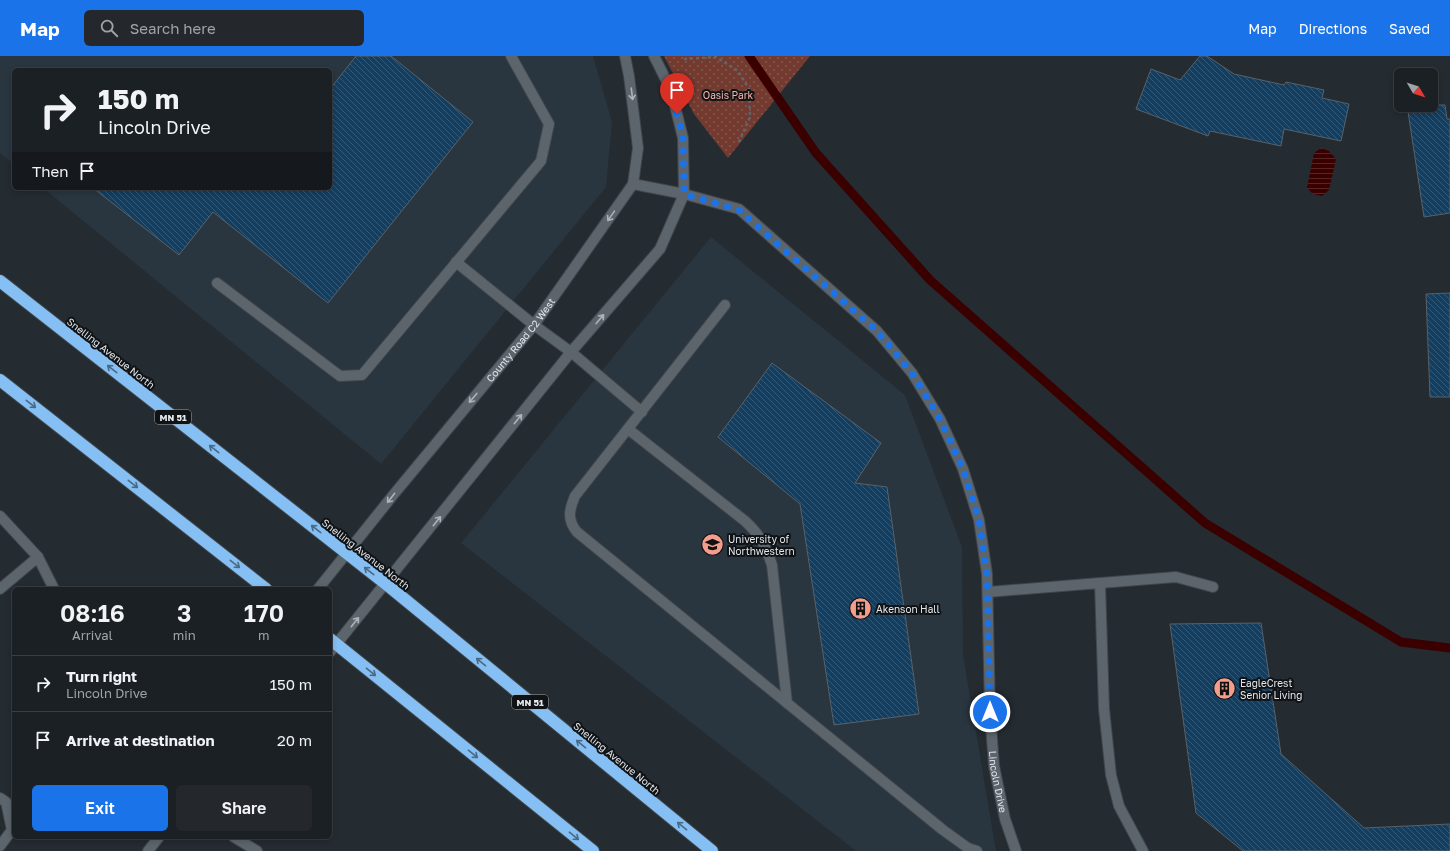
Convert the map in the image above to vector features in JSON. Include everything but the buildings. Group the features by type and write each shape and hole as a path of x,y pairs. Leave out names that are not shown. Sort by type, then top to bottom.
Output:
{"highway":[{"name":"Snelling Avenue North","path":"0,281 386,584 712,851"},
{"path":"0,380 263,587"},
{"path":"332,645 593,851"}],"street":[{"path":"217,284 340,376 362,375 541,161 549,124 512,56"},
{"name":"County Road C2 West","path":"320,587 534,325 633,184 638,148 625,56"},
{"path":"332,645 386,584 571,352 660,248 684,194 683,138 671,90 654,56"},
{"name":"Lincoln Drive","path":"633,184 684,194 739,210 877,331 912,373 940,419 963,469 979,520 987,574 990,712 994,766 1005,819 1016,851"},
{"path":"456,262 534,325 571,352 642,412"},
{"path":"725,304 575,496 569,517 572,526 577,532 944,830 968,848 977,851"},
{"path":"628,429 745,521 758,533 765,546 772,565 787,703"},
{"path":"0,516 38,557 53,587"},
{"path":"0,589 38,557"},
{"path":"988,592 1176,577 1213,587"},
{"path":"1100,582 1104,709 1111,775 1120,806 1143,851"},
{"path":"0,798 6,802 12,830 0,846"},
{"path":"148,851 157,839"},
{"path":"237,839 257,851"}],"path":[{"path":"684,59 716,56 738,71 749,89 750,116 738,144"}],"shaded area":[{"path":"0,56 593,56 612,122 606,187 381,464 45,190 332,190 332,68 12,68 12,162 0,153"},
{"path":"1321,148 1329,151 1336,159 1329,190 1322,196 1313,194 1307,188 1314,153"},
{"name":"University of Northwestern","path":"711,237 905,395 962,547 963,655 996,851 856,851 461,543"}],"green space":[{"name":"Oasis Park","path":"664,56 810,56 728,158 694,114"}],"waterway":[{"path":"749,56 816,153 930,280 1205,523 1401,642 1450,648"}],"place":[{"name":"University of Northwestern","path":"712,545"},
{"name":"Akenson Hall","path":"860,609"},
{"name":"EagleCrest Senior Living","path":"1225,689"}],"route":[{"path":"677,114 683,138 684,194 739,210 877,331 912,373 940,419 963,469 979,520 987,574 989,610 990,712"}]}
